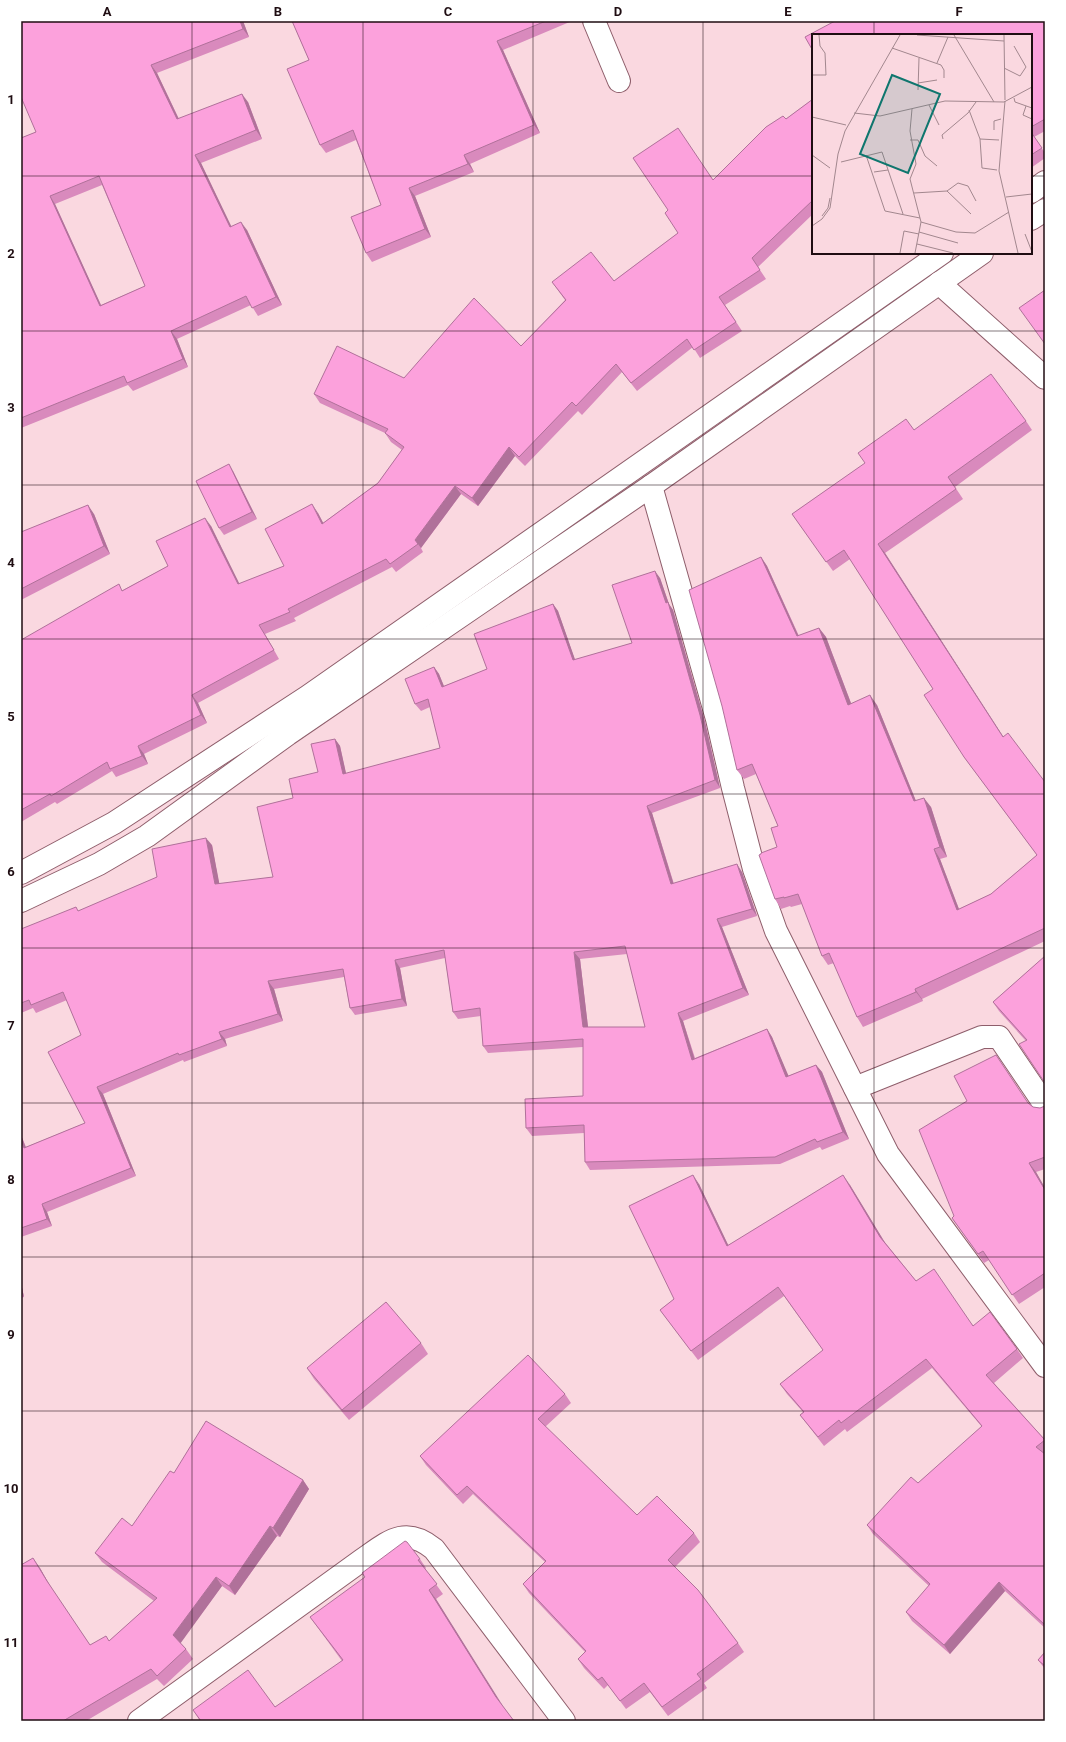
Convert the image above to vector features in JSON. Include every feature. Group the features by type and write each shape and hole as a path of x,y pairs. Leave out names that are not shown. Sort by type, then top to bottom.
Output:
{"main road":[{"path":"594,21 618,81"},
{"path":"1032,191 1045,182"},
{"path":"1032,218 1045,210"},
{"path":"21,873 114,823 307,697 941,254"},
{"path":"21,901 99,864 147,836 288,734 651,486 981,254"},
{"path":"939,283 1045,378"},
{"path":"651,486 717,719 754,869 776,930 888,1154 1045,1366"},
{"path":"855,1088 982,1037 999,1037 1045,1105"},
{"path":"139,1721 362,1560 391,1540 403,1537 425,1541 434,1549 564,1721"}],"building":[{"path":"21,21 240,21 243,29 151,65 177,119 242,94 256,130 195,155 230,227 241,222 276,297 252,308 246,296 171,331 183,359 127,383 124,376 21,418 21,138 36,132 21,97","holes":["99,176 145,286 100,306 50,196"]},
{"path":"292,21 546,21 497,41 534,125 464,155 468,164 409,188 425,229 366,253 351,217 381,205 353,130 320,145 287,69 309,60"},
{"path":"835,21 1045,21 1045,119 1032,126 1032,34 812,34 812,49 805,37"},
{"path":"812,100 812,201 752,258 760,270 719,297 736,322 694,350 687,339 631,383 616,364 576,406 572,402 519,457 509,447 472,498 455,486 415,540 418,544 390,564 386,559 288,609 290,612 259,625 274,650 192,695 201,715 138,746 142,756 110,769 107,762 51,796 50,794 21,810 21,640 119,584 122,591 168,566 156,541 205,518 238,584 284,566 265,529 312,504 322,524 378,483 404,447 385,433 388,429 314,394 337,346 404,378 474,298 521,346 566,300 552,282 591,252 614,281 678,233 665,213 668,210 633,158 678,128 713,180 766,127 783,116 786,119"},
{"path":"1032,133 1042,148 1032,154"},
{"path":"1045,290 1045,344 1019,308"},
{"path":"991,374 1026,421 948,477 956,489 878,544 1003,737 1008,733 1045,782 1045,928 915,989 916,992 857,1017 829,953 822,956 798,894 775,899 759,855 777,847 771,828 778,826 752,764 737,770 722,706 689,590 761,557 797,636 819,628 848,705 870,695 914,801 924,798 940,847 934,849 957,910 991,894 1037,855 964,757 924,695 933,689 844,550 826,562 792,514 865,463 858,453 906,419 914,430"},
{"path":"229,464 252,512 219,528 196,481"},
{"path":"88,505 104,546 21,589 21,532"},
{"path":"655,571 666,603 668,602 700,715 715,780 647,806 671,884 737,864 752,909 717,919 743,988 678,1013 692,1060 767,1029 786,1077 816,1065 843,1132 817,1142 815,1139 775,1157 585,1162 584,1125 526,1128 525,1099 583,1096 583,1039 483,1046 480,1008 453,1012 444,950 395,960 402,999 350,1008 343,969 268,981 278,1014 219,1032 222,1039 179,1055 178,1053 97,1087 131,1168 42,1204 47,1219 21,1228 21,1140 24,1148 85,1123 48,1052 81,1035 63,992 31,1005 29,1000 21,1003 21,929 76,907 78,911 157,877 152,849 206,838 215,884 273,877 257,807 293,798 289,779 318,772 311,744 335,739 343,774 440,748 428,699 415,704 405,679 434,667 442,687 487,669 474,634 553,604 573,660 632,643 612,585","holes":["625,946 645,1027 583,1027 574,952"]},
{"path":"1045,956 1045,1083 1019,1044 1027,1040 993,1002"},
{"path":"996,1055 1028,1103 1033,1107 1040,1108 1045,1106 1045,1157 1029,1163 1045,1190 1045,1273 1012,1295 983,1251 978,1254 952,1218 954,1216 919,1130 967,1101 954,1076"},
{"path":"693,1175 727,1246 843,1175 880,1237 916,1281 934,1269 973,1326 990,1312 1017,1349 986,1375 1045,1440 1036,1447 1045,1454 1045,1625 999,1582 944,1645 906,1612 930,1584 867,1525 911,1477 918,1483 982,1426 926,1359 841,1423 839,1420 818,1437 800,1415 804,1412 780,1384 823,1350 778,1287 691,1351 660,1310 674,1299 629,1206"},
{"path":"386,1302 421,1343 342,1410 307,1368"},
{"path":"528,1355 565,1394 538,1419 637,1515 657,1496 694,1533 668,1560 698,1590 738,1643 697,1674 701,1679 662,1707 644,1683 620,1701 602,1677 598,1680 578,1659 586,1651 523,1584 546,1561 467,1486 457,1495 420,1456"},
{"path":"206,1421 303,1480 273,1528 270,1526 229,1586 216,1577 173,1635 186,1649 157,1676 151,1669 63,1721 21,1721 21,1565 33,1558 90,1645 106,1636 109,1641 157,1598 95,1553 122,1518 132,1526 170,1471 174,1473"},
{"path":"405,1541 420,1559 418,1560 437,1584 429,1590 496,1697 514,1721 201,1721 193,1710 248,1670 275,1707 343,1660 310,1617 365,1577 362,1573"},
{"path":"1045,1652 1045,1666 1038,1660"}]}
